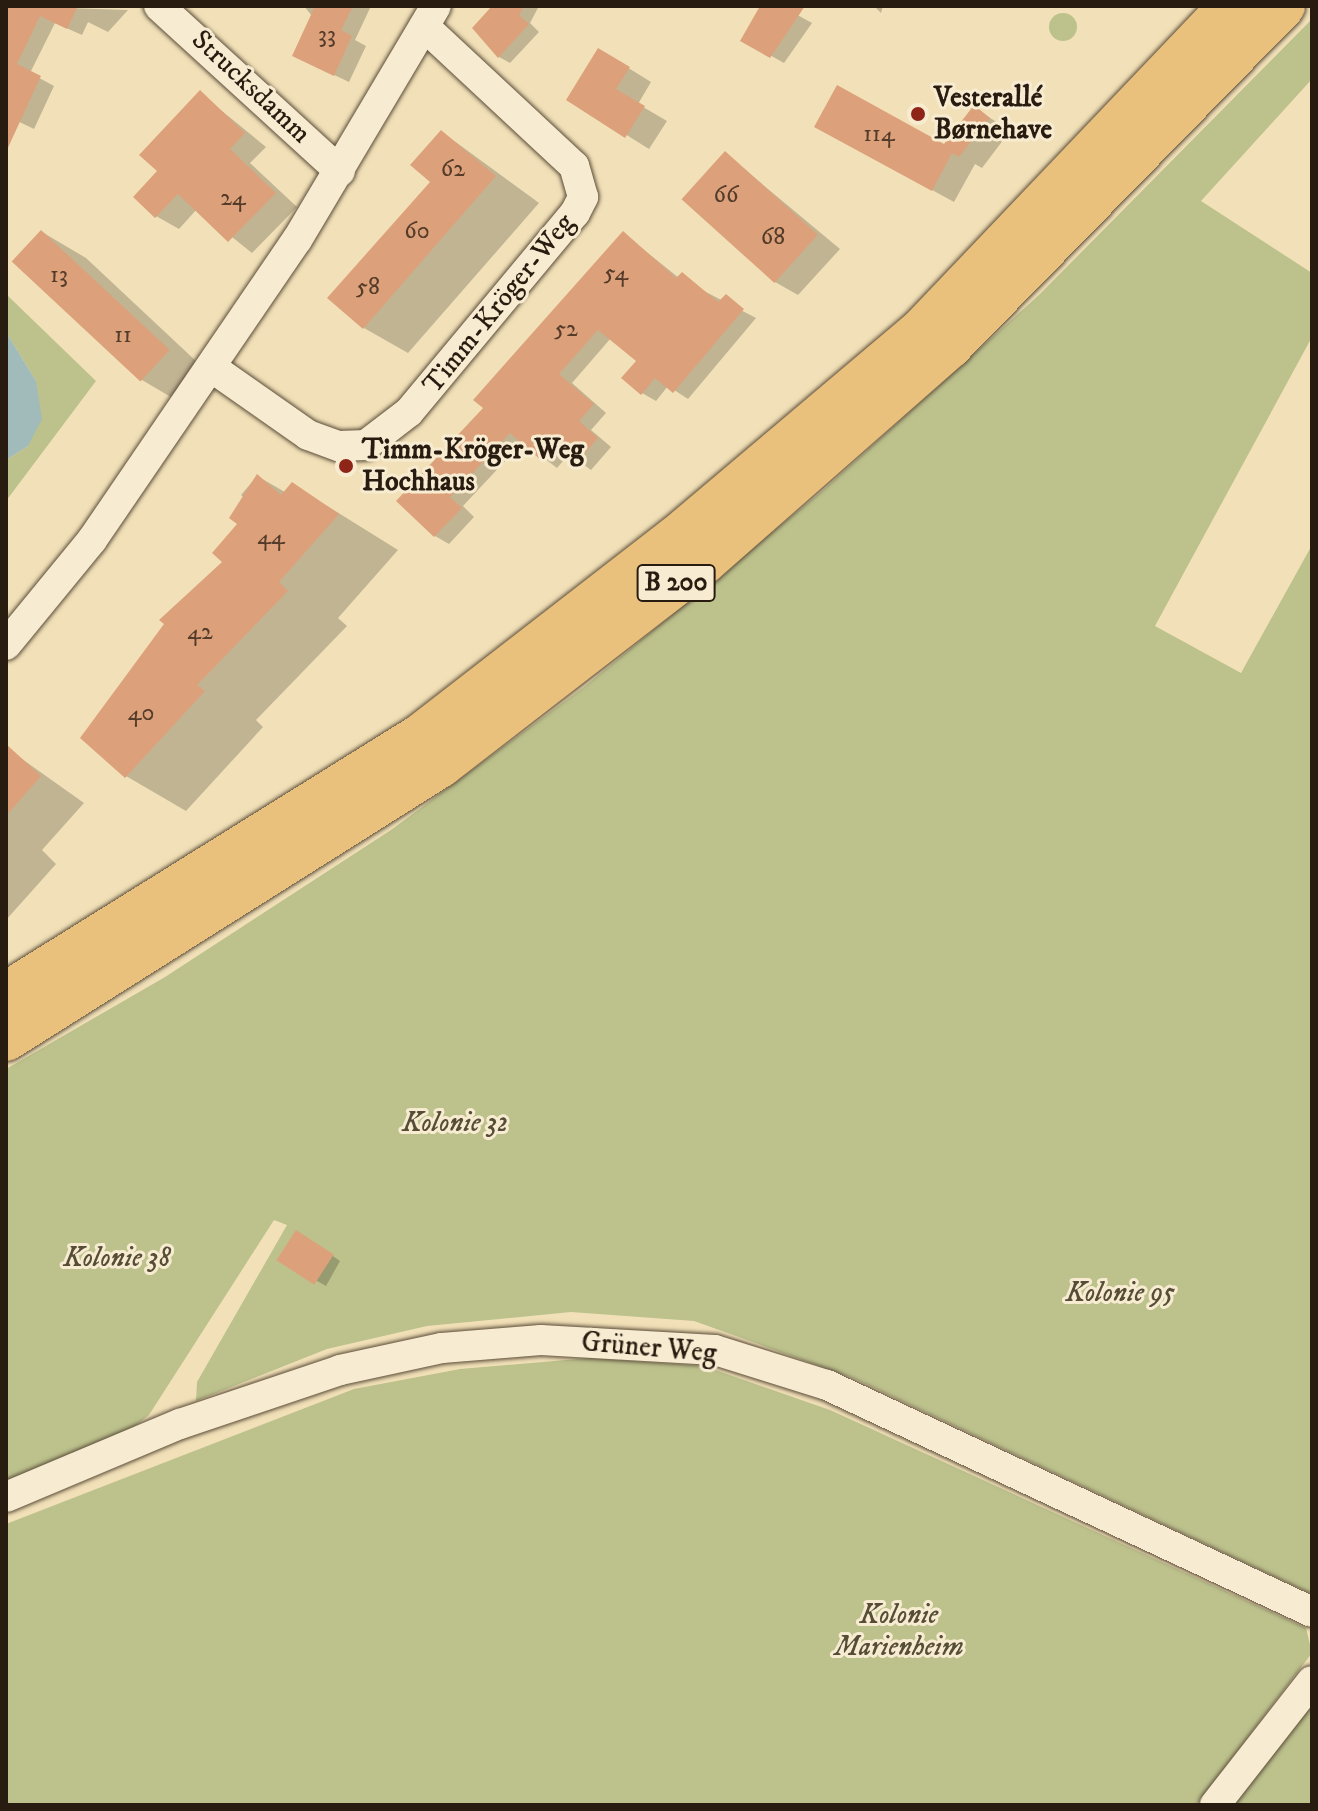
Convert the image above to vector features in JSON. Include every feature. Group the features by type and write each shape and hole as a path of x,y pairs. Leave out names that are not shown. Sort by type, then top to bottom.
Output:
{"highway":[{"name":"B 200","path":"6,994 418,738 676,538 921,331 1260,13"},
{"name":"B 200","path":"6,1039 441,765 704,562 950,346 1260,13"}],"street":[{"name":"Strucksdamm","path":"159,6 340,171"},
{"name":"Timm-Kröger-Weg","path":"6,645 92,540 211,367 340,171 430,16 574,166 583,197 575,213 409,412 366,445 339,446 308,435 211,367"},
{"name":"Grüner Weg","path":"6,1497 180,1424 340,1370 442,1348 541,1340 715,1350 827,1385 1312,1612"},
{"path":"1215,1805 1312,1681"}],"green space":[{"path":"1063,13 1073,17 1077,27 1073,37 1063,41 1053,37 1049,27 1053,17"},
{"path":"1312,19 1312,79 1201,201 1312,273 1312,337 1155,626 1241,673 1312,545 1312,1594 853,1378 694,1321 571,1312 427,1326 327,1349 196,1401 197,1382 287,1225 274,1220 149,1415 123,1436 6,1483 6,1069 165,977 391,830 584,687 821,492 1040,294"},
{"path":"6,294 96,381 6,501 6,460 28,446 36,381 6,332"},
{"name":"Kolonie Marienheim","path":"589,1358 704,1366 830,1410 1306,1628 1312,1653 1196,1805 6,1805 6,1524 354,1389 460,1369"},
{"path":"1312,1698 1312,1805 1228,1805"}],"water":[{"path":"6,332 36,381 42,419 28,446 6,460"}],"building":[{"path":"6,6 78,6 67,29 40,16 17,64 41,76 6,152"},
{"path":"315,6 353,6 341,30 352,36 334,76 292,56"},
{"path":"492,6 524,6 519,15 529,24 498,58 472,28"},
{"path":"760,6 805,6 770,58 740,41"},
{"path":"598,48 630,67 616,89 645,106 625,138 566,100"},
{"path":"837,85 944,144 974,105 990,118 959,157 952,153 932,191 814,127"},
{"path":"200,90 245,133 230,149 276,193 228,242 178,194 155,218 133,197 157,171 139,155"},
{"path":"441,130 496,176 363,329 327,298 430,182 410,165"},
{"path":"725,151 818,235 774,283 682,199"},
{"path":"41,230 170,350 140,381 12,261"},
{"path":"623,231 676,278 682,272 718,302 726,294 744,309 673,393 655,378 641,395 621,378 636,361 598,330 559,374 594,404 579,421 598,438 576,463 556,445 542,461 510,433 450,497 462,508 434,537 396,501 483,408 473,400"},
{"path":"257,474 281,495 292,482 339,514 279,582 288,591 197,685 205,691 125,778 80,738 164,624 159,620 222,562 212,553 237,524 229,518"},
{"path":"6,744 41,776 6,816"},
{"path":"296,1230 334,1255 314,1285 276,1260"}],"place":[{"name":"Vesterallé Børnehave","path":"918,114"},
{"name":"Timm-Kröger-Weg Hochhaus","path":"346,466"}],"park label":[{"name":"Kolonie 32","path":"455,1123"},
{"name":"Kolonie 38","path":"117,1258"},
{"name":"Kolonie 95","path":"1120,1293"}]}
